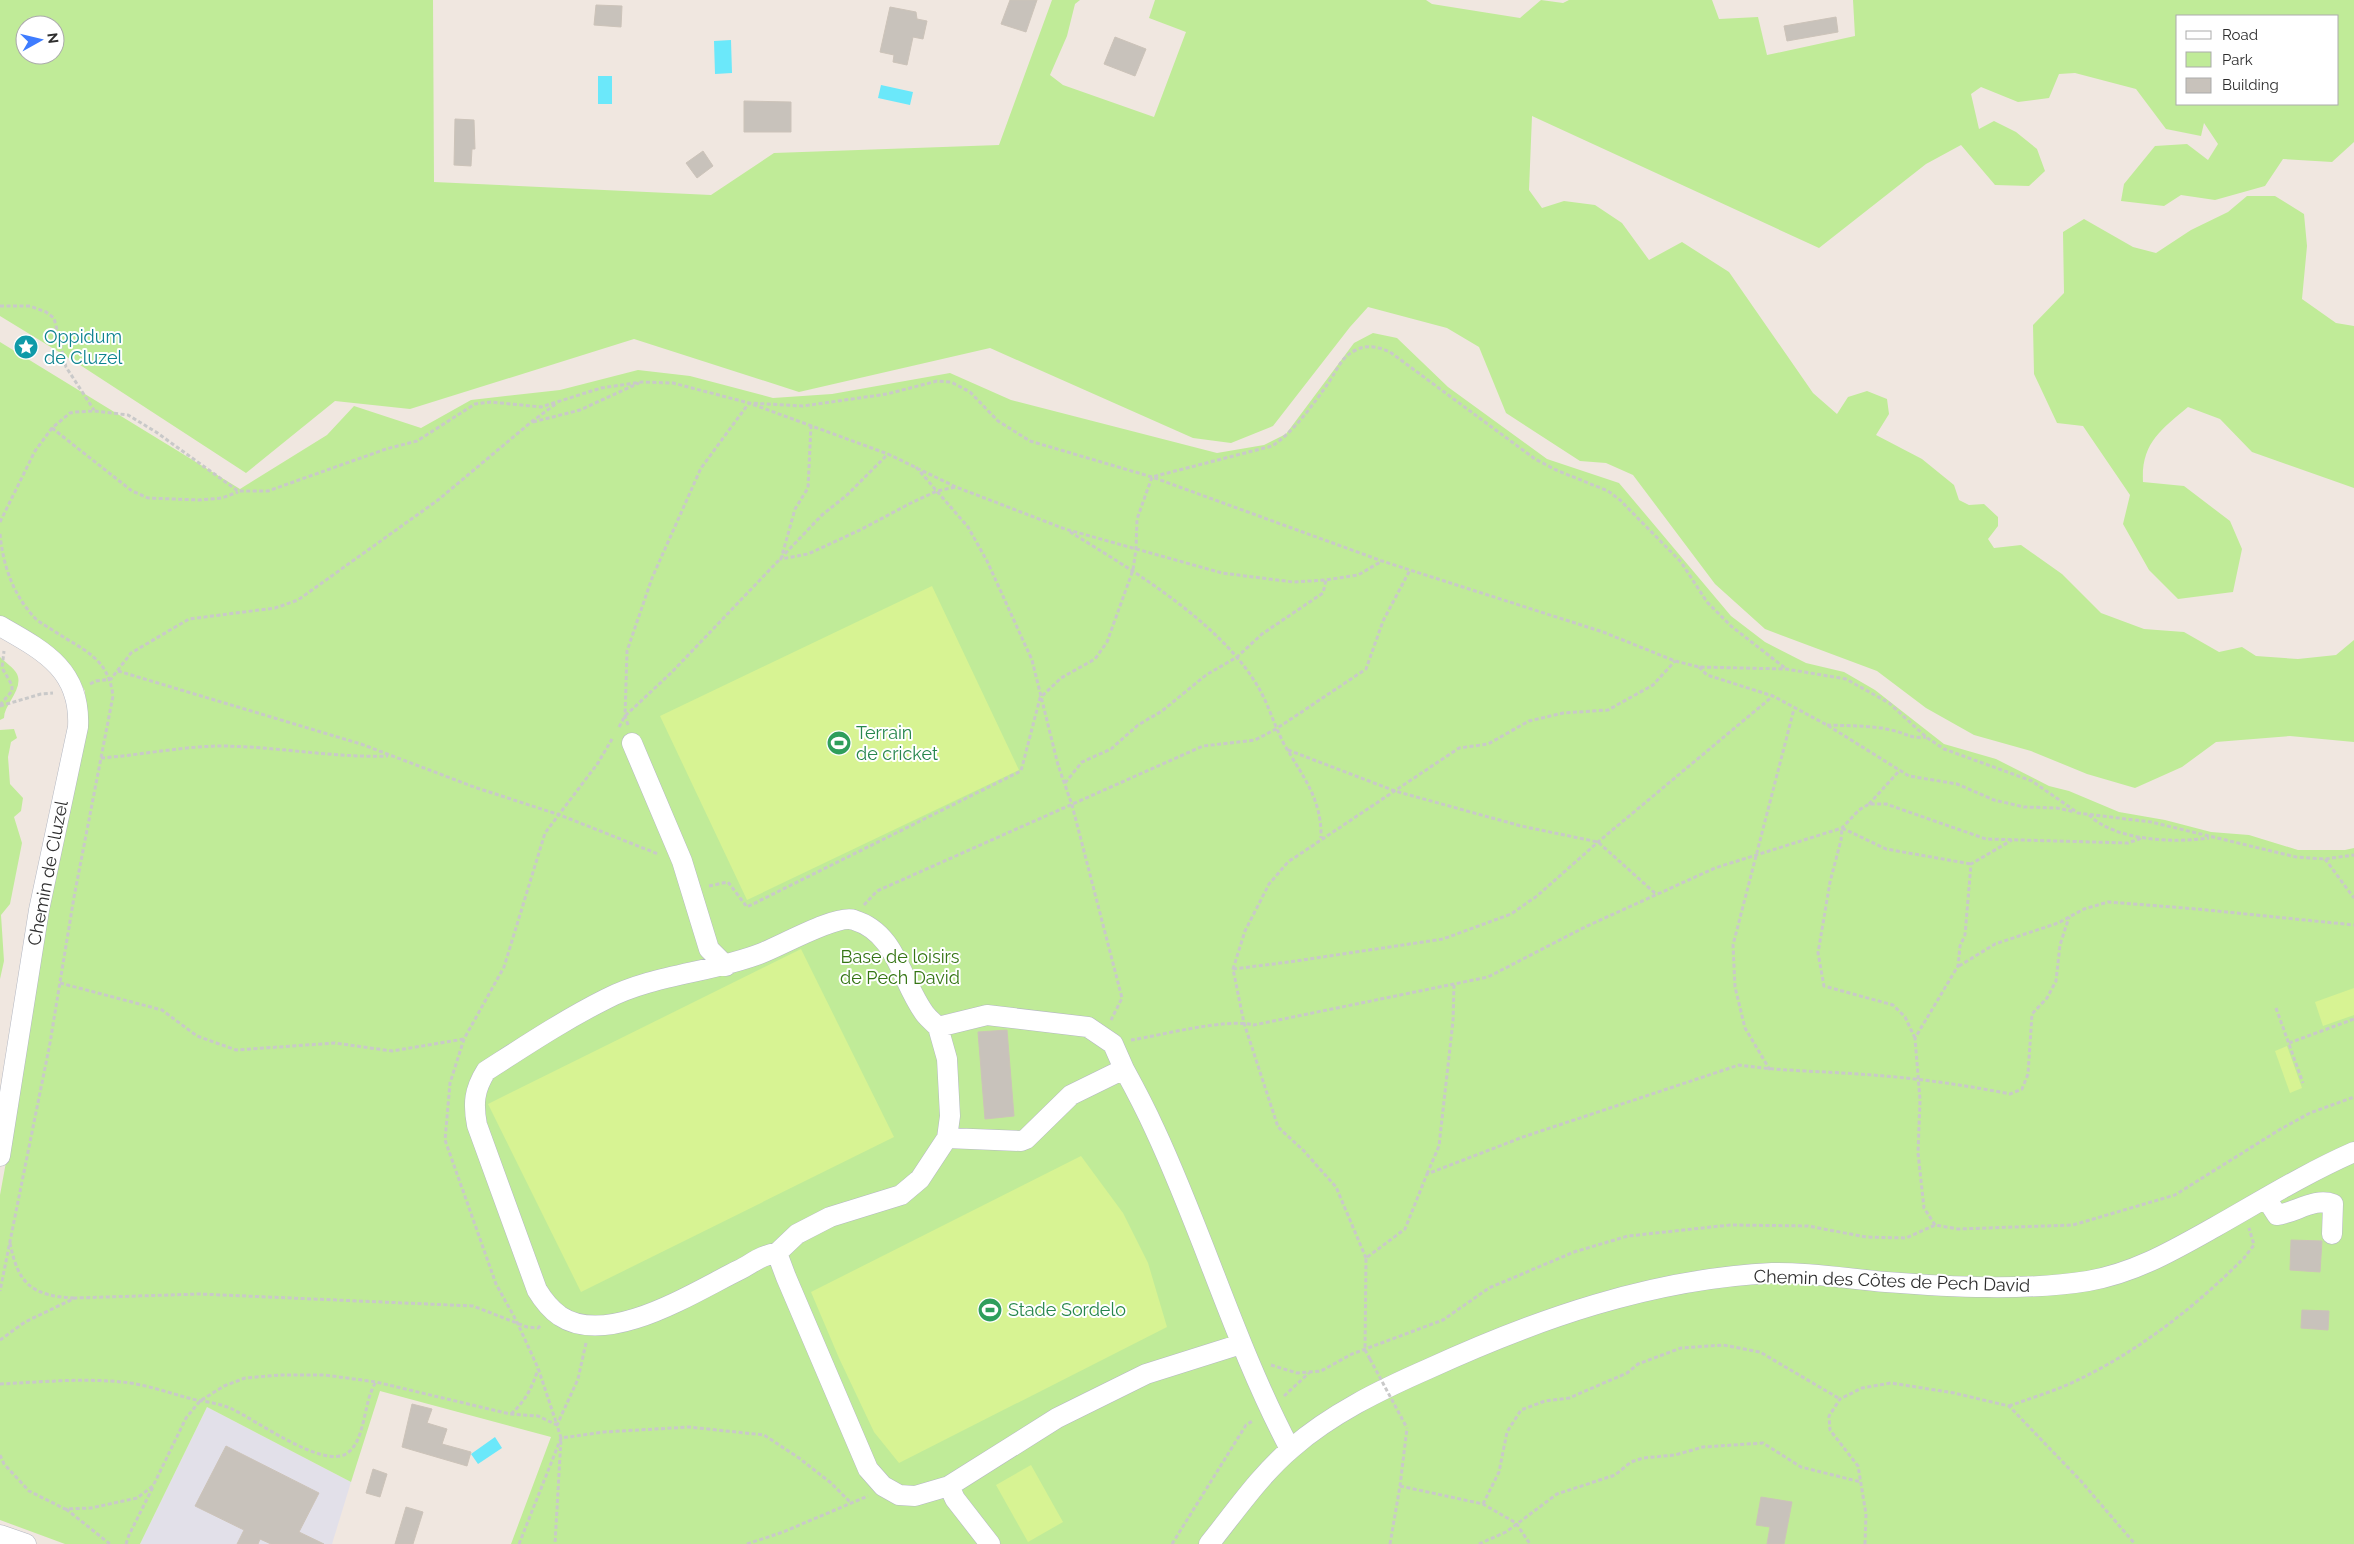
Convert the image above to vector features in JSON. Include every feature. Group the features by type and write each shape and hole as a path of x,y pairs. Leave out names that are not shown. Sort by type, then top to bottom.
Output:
{"street":[{"name":"Chemin de Cluzel","path":"0,1156 39,910 78,727 79,709 75,691 64,674 39,649 6,629"},
{"path":"632,743 682,861 709,949 726,966"},
{"path":"852,919 874,929 888,945 925,1014 938,1027 947,1059 950,1116 947,1138 920,1179 901,1196 830,1217 797,1234 777,1253 764,1254 744,1267 651,1314 590,1326 559,1316 546,1304 537,1290 477,1125 474,1109 475,1094 479,1082 486,1071 558,1025 608,998 657,979 726,966 763,953 833,922 852,919"},
{"path":"938,1027 987,1015 1088,1027 1113,1044 1155,1131 1251,1368 1269,1409 1290,1449"},
{"path":"947,1138 1021,1141 1026,1139 1071,1095 1124,1069"},
{"name":"Chemin des Côtes de Pech David","path":"1209,1544 1265,1476 1290,1449 1325,1423 1390,1386 1480,1345 1552,1318 1614,1298 1688,1282 1775,1273 1888,1282 2038,1286 2112,1276 2144,1265 2307,1174 2354,1152"},
{"path":"2266,1198 2277,1215 2288,1214 2326,1201 2333,1204 2332,1234"},
{"path":"777,1253 868,1469 883,1486 899,1494 915,1496 948,1486 1057,1418 1146,1374 1241,1344"},
{"path":"948,1486 955,1499 990,1544"},
{"path":"0,1535 26,1544"}],"path":[{"path":"0,306 30,306 46,312 54,318 66,367 94,410"},
{"path":"1152,477 1272,446 1280,442 1329,382 1342,360 1349,354 1365,347 1382,349 1390,352 1536,459 1556,470 1608,491 1636,515 1681,562 1707,602 1725,620 1786,669"},
{"path":"749,404 803,406 836,403 888,394 937,381 951,382 970,392 998,421 1030,441 1152,477 1382,561 1603,632 1675,661 1699,667 1786,669 1846,679 1888,703 1926,737 1944,749 2032,781 2078,813"},
{"path":"52,428 132,491 148,498 199,500 222,498 238,491 268,491 386,449 417,441 475,404 491,402 541,407 601,388 642,382 673,383 749,404 811,425 888,454 956,487 1066,529 1222,574 1293,582 1326,580 1358,575 1382,561"},
{"path":"530,423 580,410 642,382"},
{"path":"6,629 2,668 12,685 12,692 0,706 41,694 75,691 96,680 111,678 131,653 190,619 275,608 298,600 438,500 530,423 559,402"},
{"path":"632,743 625,716 627,652 652,578 701,468 749,404"},
{"path":"0,522 35,451 52,428 70,412 94,410 128,414 238,491"},
{"path":"781,558 795,509 808,488 811,425"},
{"path":"555,1544 561,1438 538,1368 517,1322 496,1284 445,1140 450,1083 464,1039 504,967 545,833 598,763 625,716 822,515 847,495 888,454"},
{"path":"916,467 968,528 987,561 1032,660 1040,698 1072,805 1122,998 1108,1026 1113,1044 1206,1027 1244,1023 1254,1026 1488,977 1586,927 1715,868 1842,828 1859,810 1869,804 1900,770"},
{"path":"691,890 728,882 746,906 1021,771 1040,698 1061,678 1095,659 1107,642 1133,570 1137,519 1152,477"},
{"path":"781,558 808,554 937,491 956,487"},
{"path":"1066,529 1133,570 1200,622 1236,657 1261,692 1276,730 1316,800 1321,823 1321,838"},
{"path":"852,919 877,891 1202,746 1255,740 1276,730 1366,668 1383,621 1410,570"},
{"path":"1065,783 1082,762 1111,749 1138,725 1162,711 1206,675 1236,657 1262,634 1323,592 1326,580"},
{"path":"1390,1544 1407,1428 1365,1350 1366,1258 1336,1187 1303,1150 1278,1127 1244,1023 1233,969 1245,931 1269,884 1288,862 1321,838 1396,791 1459,748 1488,744 1529,721 1563,713 1608,710 1653,685 1675,661"},
{"path":"1699,667 1707,675 1774,696 1794,709 1827,725 1909,776 1957,784 1994,800 2024,807 2057,808 2078,813 2150,822 2296,857 2325,859 2354,856"},
{"path":"118,671 361,744 560,815 673,860 682,861"},
{"path":"1233,969 1443,939 1511,914 1537,896 1598,842 1774,696"},
{"path":"1770,1070 1745,1028 1735,987 1733,945 1794,709"},
{"path":"1827,725 1866,726 1893,730 1914,738 1926,737"},
{"path":"100,758 218,746 353,757 392,756"},
{"path":"1288,750 1396,791 1521,826 1598,842 1657,895"},
{"path":"1869,804 1886,804 1986,839 2128,842 2142,838"},
{"path":"2088,814 2096,822 2142,838 2179,842 2211,838"},
{"path":"1842,828 1886,849 1971,864 2012,839"},
{"path":"1842,828 1841,840 1830,882 1818,953 1824,986 1892,1005 1905,1017 1915,1038 1920,1100 1918,1152 1924,1208 1936,1225"},
{"path":"2325,859 2354,898"},
{"path":"1915,1038 1958,966 1960,946 1964,935 1971,864"},
{"path":"1958,966 1995,944 2058,923 2084,909 2108,902 2354,925"},
{"path":"1427,1174 1523,1137 1739,1065 1770,1070 1860,1074 1917,1080 2010,1094 2022,1089 2028,1074 2032,1014 2047,998 2056,981 2060,945 2069,917"},
{"path":"60,983 162,1010 196,1036 236,1050 336,1043 392,1052 464,1039"},
{"path":"1366,1258 1405,1229 1439,1146 1453,1021 1454,985"},
{"path":"2276,1008 2303,1083"},
{"path":"2289,1043 2354,1019"},
{"path":"1251,1368 1268,1364 1298,1373 1321,1371 1352,1354 1443,1320 1489,1288 1574,1252 1628,1236 1740,1225 1808,1226 1866,1237 1906,1238 1936,1225 1958,1229 2073,1224 2175,1195 2310,1113 2354,1097"},
{"path":"10,1241 16,1266 28,1286 50,1296 75,1298 200,1294 473,1306 527,1327 538,1328 559,1316"},
{"path":"2009,1406 2083,1378 2117,1359 2168,1326 2226,1276 2254,1245"},
{"path":"0,1340 25,1322 75,1298"},
{"path":"557,1425 578,1379 590,1326"},
{"path":"1484,1504 1499,1472 1507,1432 1522,1410 1545,1400 1569,1398 1627,1374 1638,1364 1681,1348 1722,1345 1760,1352 1840,1399"},
{"path":"510,1414 524,1402 532,1387 538,1368"},
{"path":"1172,1544 1246,1426 1269,1409 1310,1373"},
{"path":"126,1544 186,1418 200,1401 224,1386 245,1378 280,1375 325,1375 376,1382 510,1414 538,1416 557,1425"},
{"path":"0,1384 122,1382 231,1408 320,1455 338,1457 347,1453 358,1436 369,1393 376,1382"},
{"path":"1865,1544 1866,1514 1858,1466 1830,1430 1829,1416 1840,1399 1862,1388 1891,1383 1954,1393 2009,1406 2080,1480 2135,1544"},
{"path":"561,1438 604,1432 689,1426 764,1435 831,1483 851,1503"},
{"path":"519,1544 561,1438"},
{"path":"1479,1544 1506,1532 1557,1494 1615,1475 1631,1462 1643,1458 1674,1455 1703,1447 1763,1443 1801,1467 1861,1482"},
{"path":"0,1455 4,1464 29,1491 65,1509 110,1544"},
{"path":"65,1509 91,1508 137,1498 153,1486"},
{"path":"747,1544 782,1532 875,1493 883,1486"},
{"path":"1400,1486 1484,1504 1516,1523 1530,1544"},
{"path":"555,1539 560,1544"}],"shaded area":[{"path":"207,1407 351,1482 332,1544 140,1544"}],"green space":[{"path":"0,0 433,0 434,182 711,195 774,153 999,145 1052,0 1080,0 1075,4 1067,36 1050,75 1063,85 1154,117 1186,32 1149,18 1155,0 1426,0 1432,4 1520,18 1541,0 1563,3 1569,0 1712,0 1719,19 1758,17 1767,55 1855,36 1853,0 2354,0 2354,142 2332,162 2283,159 2265,186 2215,200 2181,195 2164,206 2121,201 2124,184 2155,146 2187,144 2208,160 2218,144 2204,123 2201,136 2166,129 2136,89 2075,73 2059,74 2049,98 2018,102 1981,87 1971,94 1979,129 1994,121 2016,132 2037,149 2045,171 2029,186 1995,185 1961,145 1926,164 1819,248 1532,116 1529,190 1542,208 1564,201 1595,205 1622,223 1649,260 1682,242 1729,272 1813,393 1837,414 1848,397 1867,391 1887,399 1889,414 1876,435 1922,459 1954,485 1959,500 1969,505 1984,504 1998,517 1998,526 1988,539 1994,548 2021,545 2062,574 2101,613 2144,629 2184,632 2219,652 2242,647 2256,656 2298,659 2336,655 2354,640 2354,742 2290,736 2216,742 2182,767 2135,788 2087,774 2031,751 1974,735 1926,708 1877,671 1765,629 1715,584 1633,475 1606,463 1580,461 1506,413 1479,347 1447,328 1368,307 1350,327 1273,426 1231,443 1193,438 990,348 799,392 634,339 410,409 335,401 246,473 77,363 0,316"},
{"path":"2247,196 2275,196 2304,214 2307,246 2302,299 2336,323 2354,326 2354,488 2252,452 2220,419 2188,407 2161,431 2149,447 2145,457 2143,482 2184,486 2230,521 2242,549 2233,592 2178,599 2149,570 2123,524 2130,495 2083,426 2057,423 2034,374 2033,325 2064,293 2063,232 2084,219 2133,247 2156,253 2191,230 2228,212"},
{"name":"Base de loisirs de Pech David","path":"1373,333 1397,338 1448,387 1547,459 1619,483 1731,616 1765,642 1806,663 1844,672 1875,690 1944,744 1996,759 2049,786 2069,791 2119,812 2165,820 2211,832 2249,835 2298,850 2345,850 2354,848 2354,1544 511,1544 551,1437 380,1391 351,1482 207,1407 140,1544 65,1544 0,1520 0,1195 16,1107 56,844 86,723 85,691 72,668 0,624 0,342 240,489 327,435 354,406 421,428 471,400 560,390 638,370 690,376 773,398 832,394 950,373 1011,400 1217,453 1264,445 1286,434 1354,343"},
{"name":"Terrain de cricket","path":"932,586 1019,770 747,900 660,716"},
{"path":"0,657 16,672 18,685 7,707 4,718 0,720"},
{"path":"14,729 17,738 11,742 8,757 10,784 23,798 21,811 14,817 22,843 10,904 1,915 4,961 0,979 0,730"},
{"path":"801,949 894,1137 581,1292 488,1104"},
{"path":"2354,988 2354,1015 2323,1026 2315,1002"},
{"path":"2287,1046 2302,1088 2290,1093 2275,1051"},
{"name":"Stade Sordelo","path":"1081,1156 1123,1213 1148,1263 1167,1327 899,1463 874,1432 839,1358 811,1292"},
{"path":"1031,1465 1063,1522 1028,1542 996,1485"}],"water":[{"path":"731,40 732,73 715,74 714,41"},
{"path":"598,76 612,76 612,104 598,104"},
{"path":"881,85 913,92 910,105 878,98"},
{"path":"495,1437 502,1448 478,1464 471,1454"}],"building":[{"path":"1010,0 1037,0 1026,32 1001,24"},
{"path":"596,5 622,6 621,27 594,25"},
{"path":"890,7 916,12 917,19 927,21 923,39 913,37 907,65 893,62 894,55 880,52"},
{"path":"1836,17 1838,32 1787,41 1784,26"},
{"path":"1115,37 1146,49 1135,76 1104,64"},
{"path":"744,101 791,102 791,132 744,132"},
{"path":"455,119 474,120 475,149 472,149 471,166 454,165"},
{"path":"703,151 713,166 697,178 686,163"},
{"path":"1007,1030 1014,1116 985,1119 978,1032"},
{"path":"2291,1240 2322,1241 2320,1272 2290,1270"},
{"path":"2302,1310 2329,1311 2328,1330 2301,1328"},
{"path":"412,1404 432,1409 427,1423 447,1429 442,1444 471,1452 467,1466 402,1447"},
{"path":"226,1446 319,1493 299,1532 324,1544 271,1544 260,1539 258,1544 237,1544 244,1530 195,1506"},
{"path":"373,1469 387,1474 380,1497 366,1493"},
{"path":"1761,1497 1792,1502 1784,1544 1767,1544 1770,1527 1756,1525"},
{"path":"406,1507 423,1512 413,1544 395,1544"}],"place":[{"name":"Oppidum de Cluzel","path":"26,347"},
{"name":"Terrain de cricket","path":"839,743"},
{"name":"Stade Sordelo","path":"990,1310"}]}
